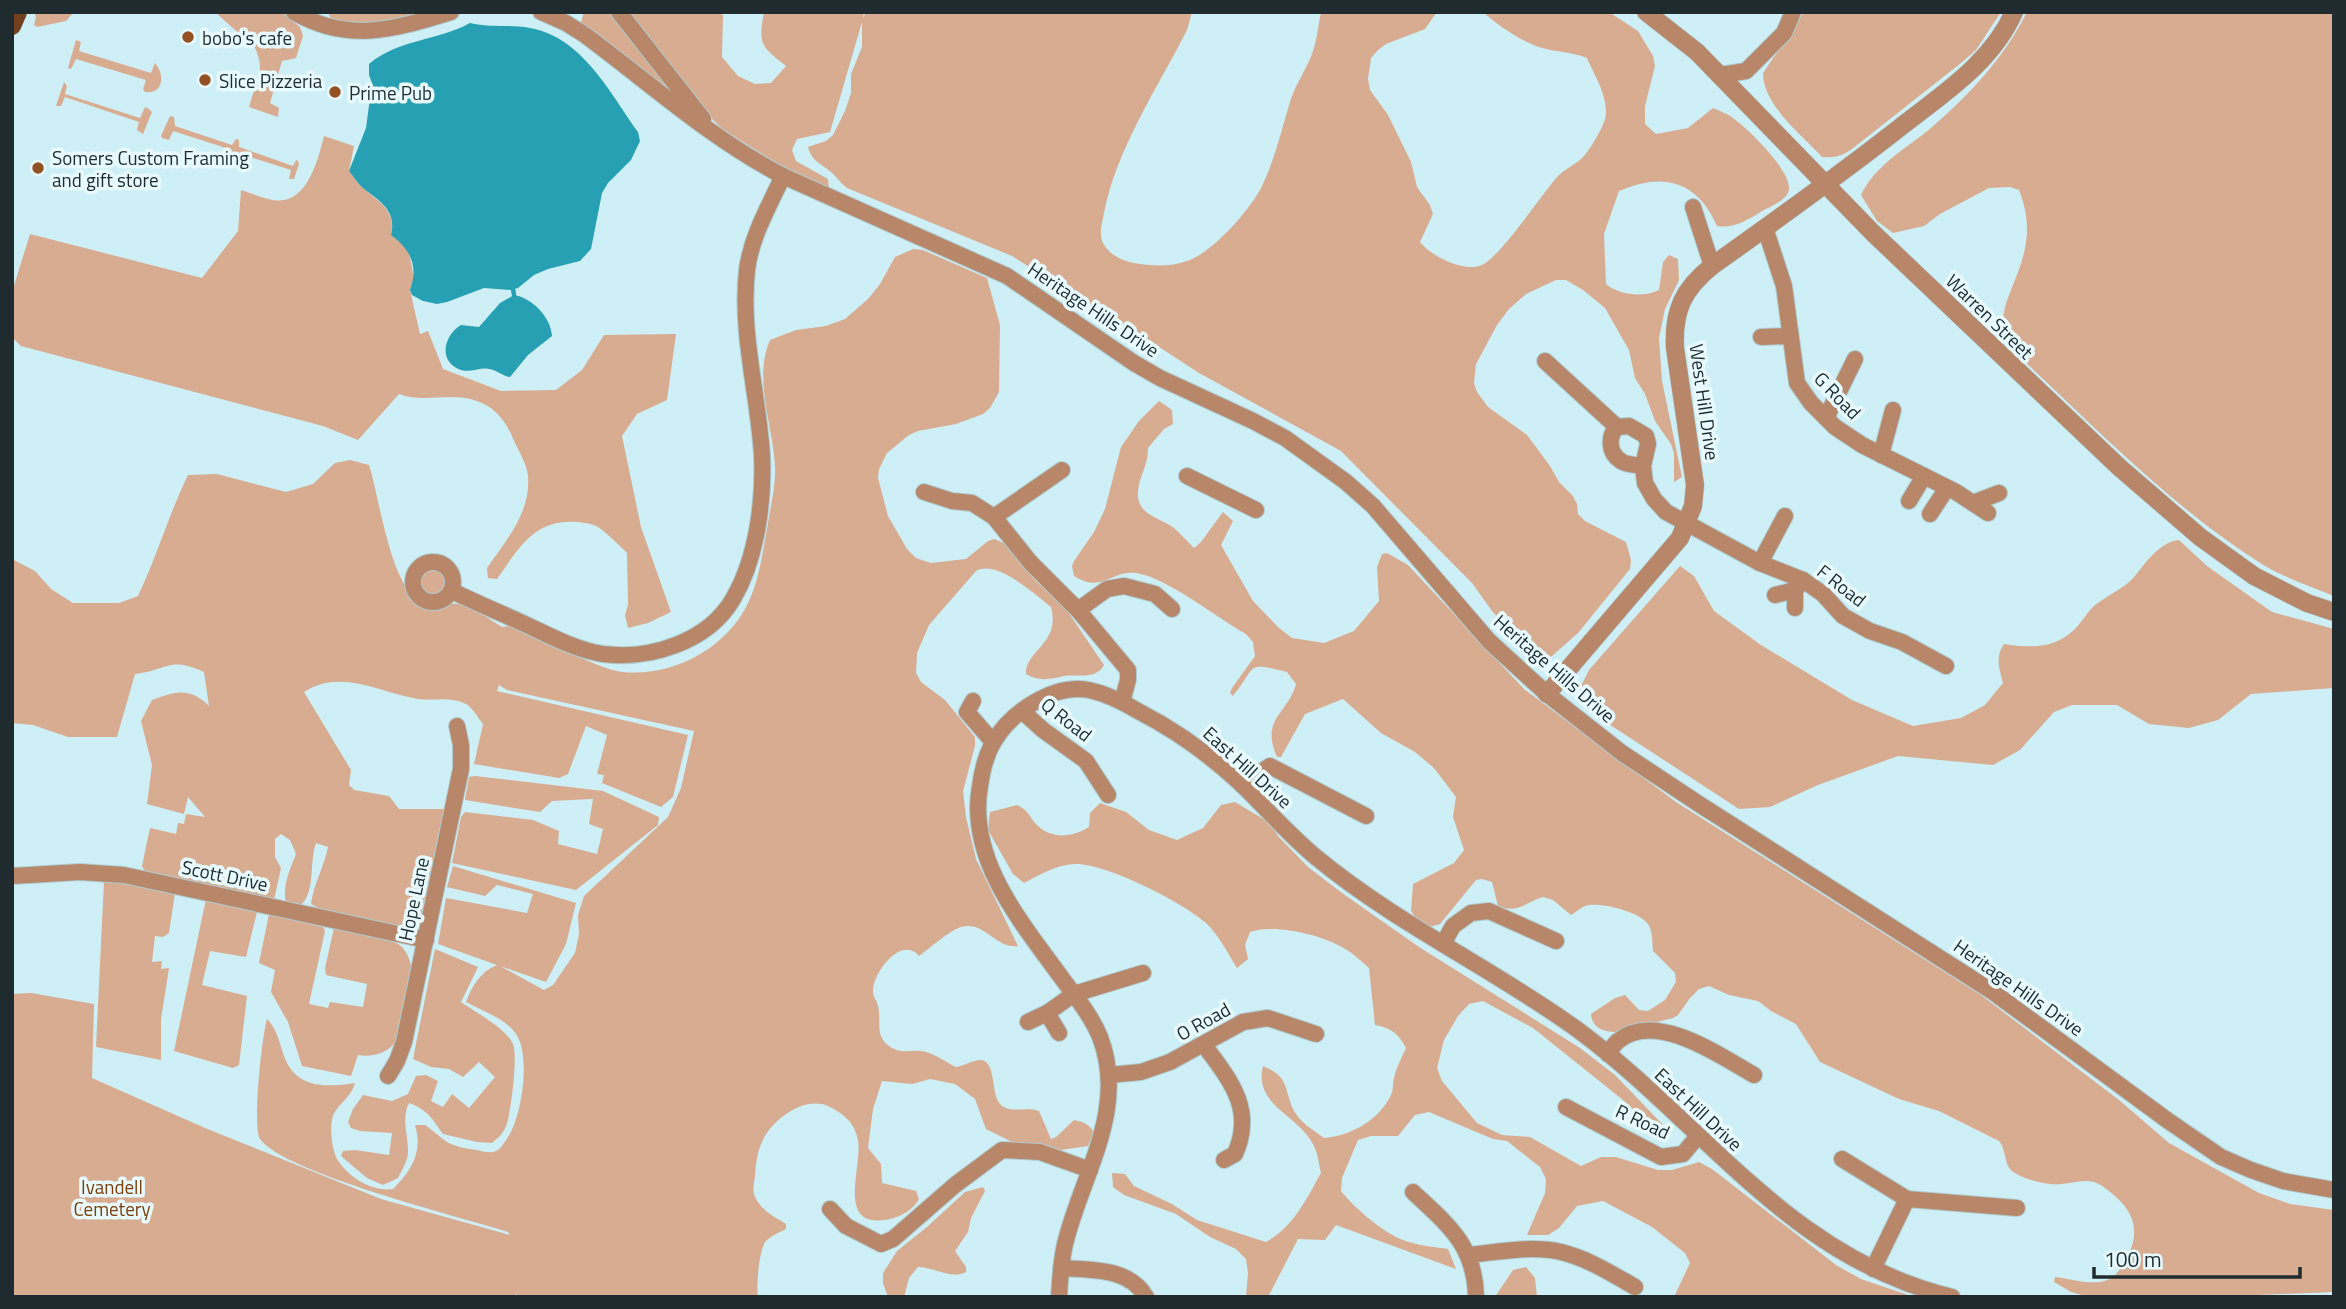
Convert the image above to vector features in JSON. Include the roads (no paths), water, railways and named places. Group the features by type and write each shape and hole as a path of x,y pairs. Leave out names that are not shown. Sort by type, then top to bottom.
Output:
{"main road":[{"path":"12,26 18,12"}],"street":[{"path":"294,12 331,28 360,32 390,29 451,12"},
{"name":"Heritage Hills Drive","path":"541,12 569,18 727,144 783,176 1007,276 1134,363 1188,392 1253,421 1316,459 1373,506 1489,641 1548,694 1622,753 1993,992 2192,1139 2221,1157 2283,1181 2334,1190"},
{"name":"Heritage Hills Drive","path":"618,12 691,105 727,144"},
{"name":"Warren Street","path":"1646,12 1672,31 1720,75 1825,186 2077,429 2200,537 2245,570 2282,592 2334,612"},
{"path":"1720,75 1746,71 1784,33 1793,12"},
{"name":"West Hill Drive","path":"1548,694 1670,551 1688,524 1693,506 1694,463 1675,348 1674,326 1677,309 1687,292 1698,277 1712,266 1825,186 1976,66 2007,28 2014,12"},
{"path":"452,591 556,639 602,653 649,653 674,646 698,634 718,619 733,600 744,576 758,516 762,456 748,357 747,273 754,240 783,176"},
{"path":"1693,207 1712,266"},
{"name":"G Road","path":"1765,228 1784,286 1779,313 1790,336 1797,383 1811,403 1835,427 1988,513"},
{"path":"1761,337 1790,336"},
{"path":"1826,418 1855,359"},
{"path":"1545,361 1617,427"},
{"path":"1881,455 1893,410"},
{"path":"1629,426 1646,436 1648,444 1643,466 1621,462 1615,455 1610,445 1611,433 1617,427 1629,426"},
{"name":"F Road","path":"1643,466 1645,483 1666,512 1733,555 1760,563 1799,585 1823,594 1843,616 1870,631 1905,638 1935,666"},
{"path":"994,517 1062,470"},
{"path":"1186,476 1256,510"},
{"path":"1909,501 1924,476"},
{"path":"1930,514 1947,488"},
{"path":"923,492 953,501 972,503 994,517 1030,562 1078,610 1128,670 1122,702"},
{"path":"1973,503 1999,493"},
{"path":"1760,563 1785,516"},
{"path":"1775,595 1799,585"},
{"path":"1796,608 1799,585"},
{"path":"1078,610 1107,589 1124,586 1155,594 1172,609"},
{"path":"1870,631 1877,616"},
{"name":"East Hill Drive","path":"1059,1297 1060,1268 1065,1244 1107,1118 1109,1075 1098,1033 1074,994 1010,905 986,859 979,836 977,814 979,789 993,742 1022,711 1047,696 1065,690 1084,689 1122,702 1197,747 1242,785 1314,856 1371,898 1519,991 1608,1054 1780,1210 1872,1269 1952,1297"},
{"path":"973,701 967,712 993,742"},
{"name":"Q Road","path":"1022,711 1086,761 1108,795"},
{"name":"Hope Lane","path":"388,1076 404,1042 461,769 461,745 457,726"},
{"path":"1242,785 1270,766 1366,816"},
{"name":"Scott Drive","path":"12,876 80,873 133,877 426,940"},
{"path":"1443,944 1453,926 1462,919 1471,913 1489,911 1556,941"},
{"path":"1028,1022 1047,1013 1074,994 1143,973"},
{"path":"1047,1013 1059,1033"},
{"name":"O Road","path":"1109,1075 1141,1072 1170,1062 1243,1022 1268,1018 1316,1034"},
{"path":"1608,1054 1618,1041 1637,1033 1658,1031 1683,1036 1754,1075"},
{"path":"1204,1045 1231,1081 1239,1098 1244,1124 1241,1142 1235,1154 1224,1160"},
{"name":"R Road","path":"1566,1107 1661,1157 1683,1154 1698,1136"},
{"path":"830,1209 846,1226 881,1244 893,1239 955,1185 1002,1150 1040,1152 1090,1170"},
{"path":"1842,1159 1907,1199 2017,1208"},
{"path":"1413,1192 1454,1229 1469,1255 1476,1283 1476,1297"},
{"path":"1872,1269 1907,1199"},
{"path":"1469,1255 1512,1251 1561,1251 1589,1262 1635,1287"},
{"path":"1060,1268 1104,1271 1124,1276 1142,1289 1146,1297"}],"water":[{"path":"470,23 530,28 548,33 565,43 580,55 605,84 638,132 640,141 631,160 602,193 591,249 580,261 534,275 518,288 484,288 437,304 412,295 410,290 413,266 408,252 391,235 392,219 389,213 349,171 366,128 372,83 369,64 405,45"},
{"path":"514,295 534,304 548,322 552,336 528,355 510,377 489,369 465,371 454,366 446,355 446,349 455,330 461,325 479,327 500,303"}],"waterway":[{"path":"513,289 514,295"}],"place":[{"name":"bobo's cafe","path":"188,37"},
{"name":"Slice Pizzeria","path":"205,80"},
{"name":"Prime Pub","path":"335,92"},
{"name":"Somers Custom Framing and gift store","path":"38,168"}],"park label":[{"name":"Ivandell Cemetery","path":"112,1197"}]}
